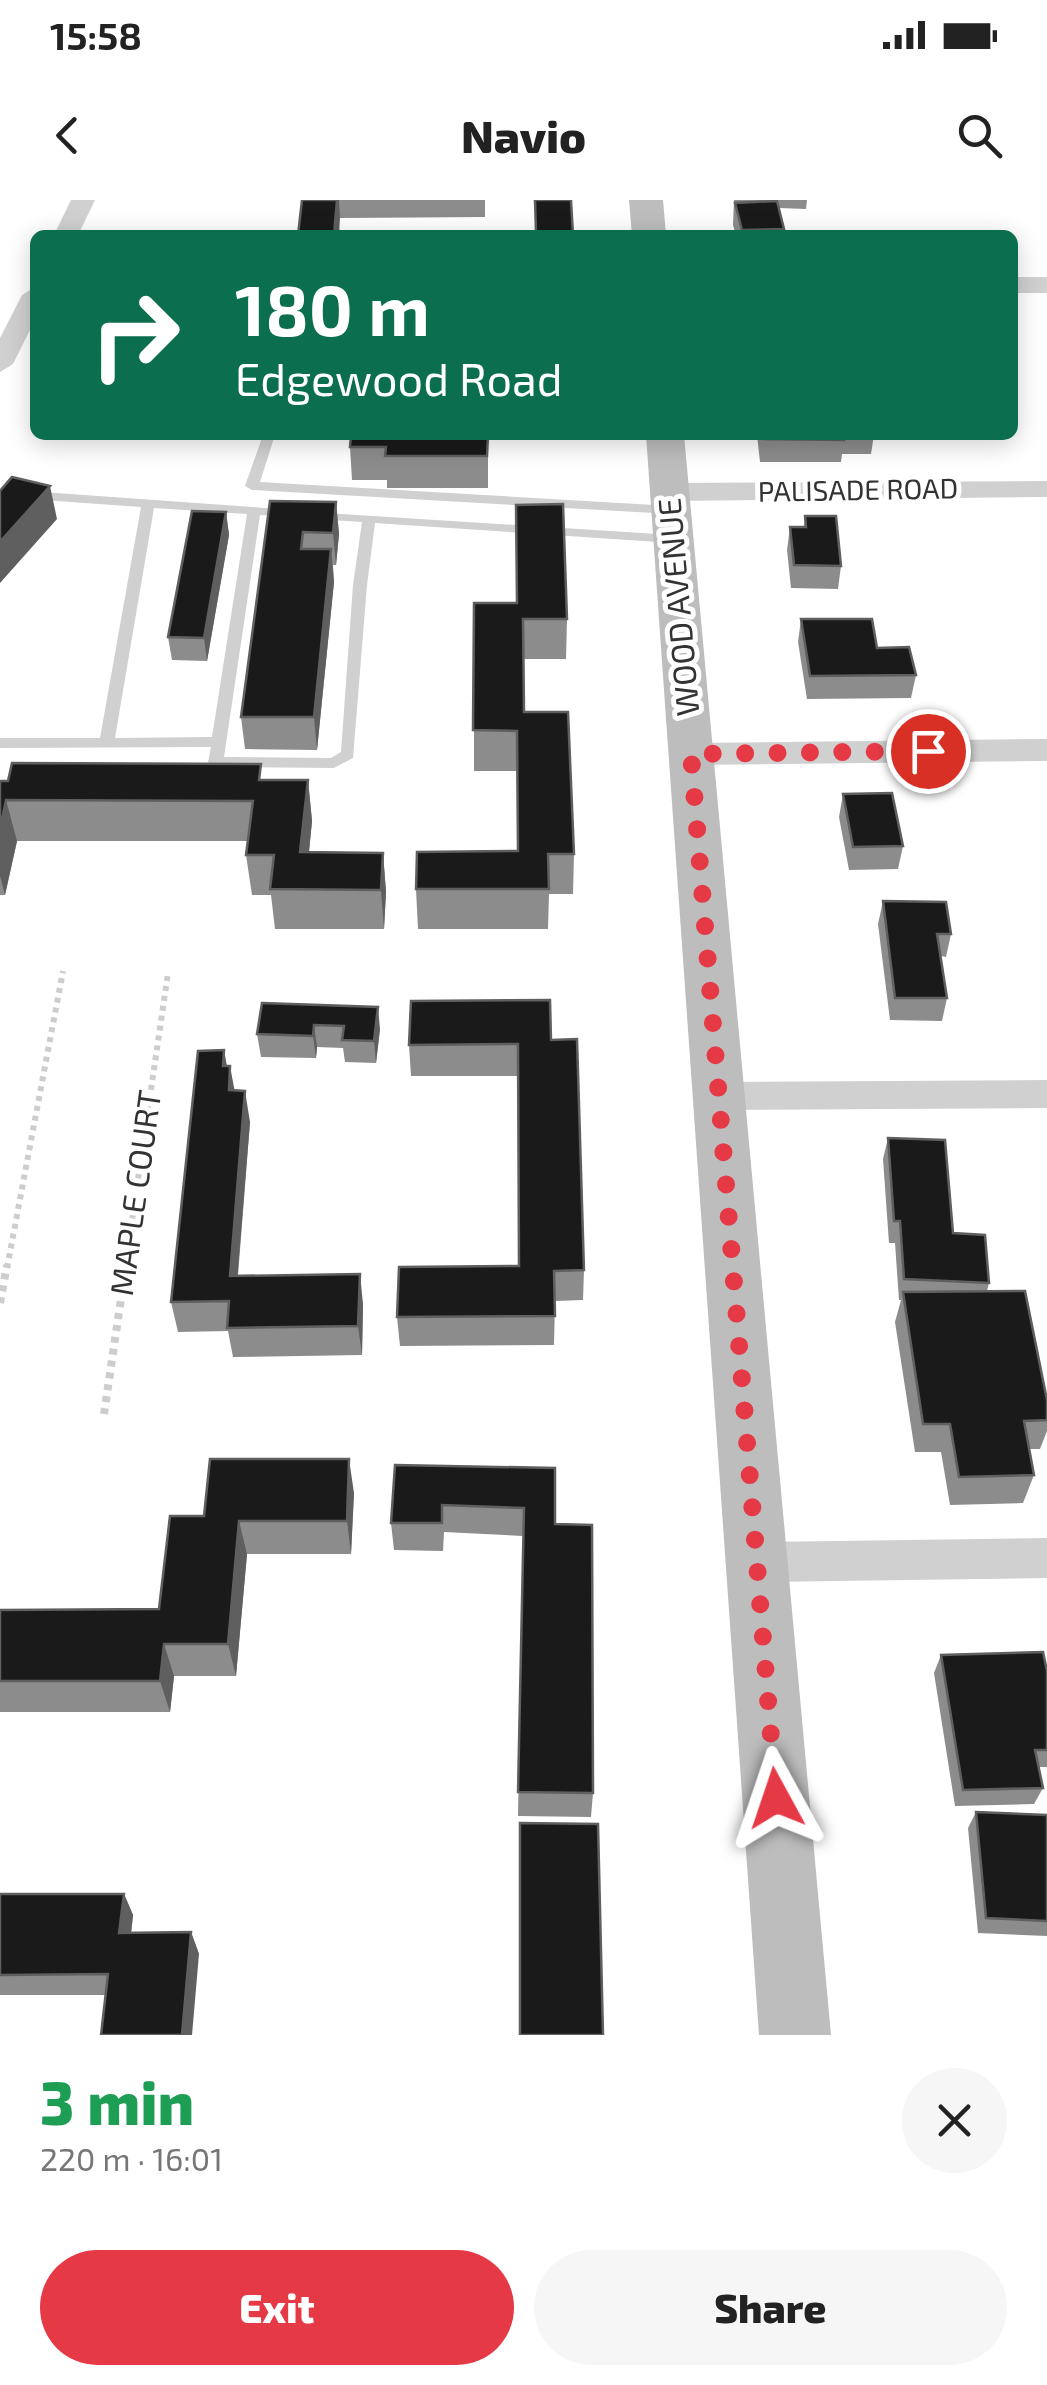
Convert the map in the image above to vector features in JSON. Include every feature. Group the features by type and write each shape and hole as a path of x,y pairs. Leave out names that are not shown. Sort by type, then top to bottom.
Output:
{"main road":[{"path":"646,200 649,230"},
{"name":"WOOD AVENUE","path":"665,440 794,2035"}],"street":[{"path":"68,230 83,200"},
{"path":"1018,284 1047,284"},
{"path":"0,364 30,305"},
{"name":"PALISADE ROAD","path":"671,514 1047,488"},
{"path":"691,754 1047,750"},
{"path":"718,1096 1047,1094"},
{"path":"756,1562 1047,1558"}],"lane":[{"path":"267,440 252,486 671,514"},
{"path":"0,494 369,518 671,514"},
{"path":"107,743 148,504"},
{"path":"254,511 216,762 334,764 348,754 369,518"},
{"path":"0,743 219,742"}],"path":[{"path":"0,1303 62,971"},
{"name":"MAPLE COURT","path":"104,1414 168,973"}],"building":[{"path":"302,200 337,200 334,230 299,230"},
{"path":"535,200 571,200 573,230 536,230"},
{"path":"777,201 784,229 742,230 735,203"},
{"path":"351,440 488,440 487,456 385,456 386,447 350,447"},
{"path":"12,477 50,486 0,542 0,491"},
{"path":"270,501 336,502 333,533 303,532 301,549 331,549 314,717 241,717"},
{"path":"563,504 567,619 523,619 524,712 568,712 574,854 548,854 549,889 416,889 417,852 518,851 517,731 473,730 474,603 517,603 516,505"},
{"path":"192,511 226,512 204,638 168,637"},
{"path":"805,516 836,516 841,566 794,565 790,527 806,527"},
{"path":"801,619 872,619 877,648 909,647 916,675 810,676"},
{"path":"12,763 261,764 259,780 308,780 300,852 383,853 381,890 270,889 274,855 246,855 253,801 6,800 0,829 0,781 8,781"},
{"path":"892,793 903,846 853,847 843,794"},
{"path":"883,901 946,902 951,934 937,934 947,998 895,998"},
{"path":"550,1000 551,1040 577,1039 584,1270 554,1271 555,1316 397,1317 399,1267 519,1266 518,1044 409,1045 411,1001"},
{"path":"262,1003 378,1007 374,1041 342,1040 344,1026 314,1025 313,1036 257,1034"},
{"path":"224,1050 223,1066 230,1066 229,1090 245,1091 230,1276 360,1274 358,1326 227,1328 229,1301 171,1302 198,1051"},
{"path":"888,1138 945,1140 953,1233 985,1235 989,1283 904,1279 900,1221 894,1221"},
{"path":"1025,1291 1047,1400 1047,1420 1024,1421 1034,1475 959,1477 950,1424 923,1424 903,1292"},
{"path":"210,1459 349,1459 347,1521 239,1521 228,1644 164,1644 160,1681 0,1681 0,1610 159,1609 170,1516 204,1516"},
{"path":"395,1465 555,1468 555,1524 592,1525 593,1793 518,1792 524,1508 442,1505 442,1523 391,1523"},
{"path":"1043,1652 1047,1671 1047,1750 1035,1750 1043,1788 963,1790 941,1655"},
{"path":"976,1812 1047,1815 1047,1921 986,1918"},
{"path":"520,1823 598,1824 603,2035 520,2035"},
{"path":"0,1894 124,1894 119,1933 191,1932 182,2035 101,2035 108,1974 0,1975"}],"route":[{"path":"776,1798 691,754 928,751"}]}
